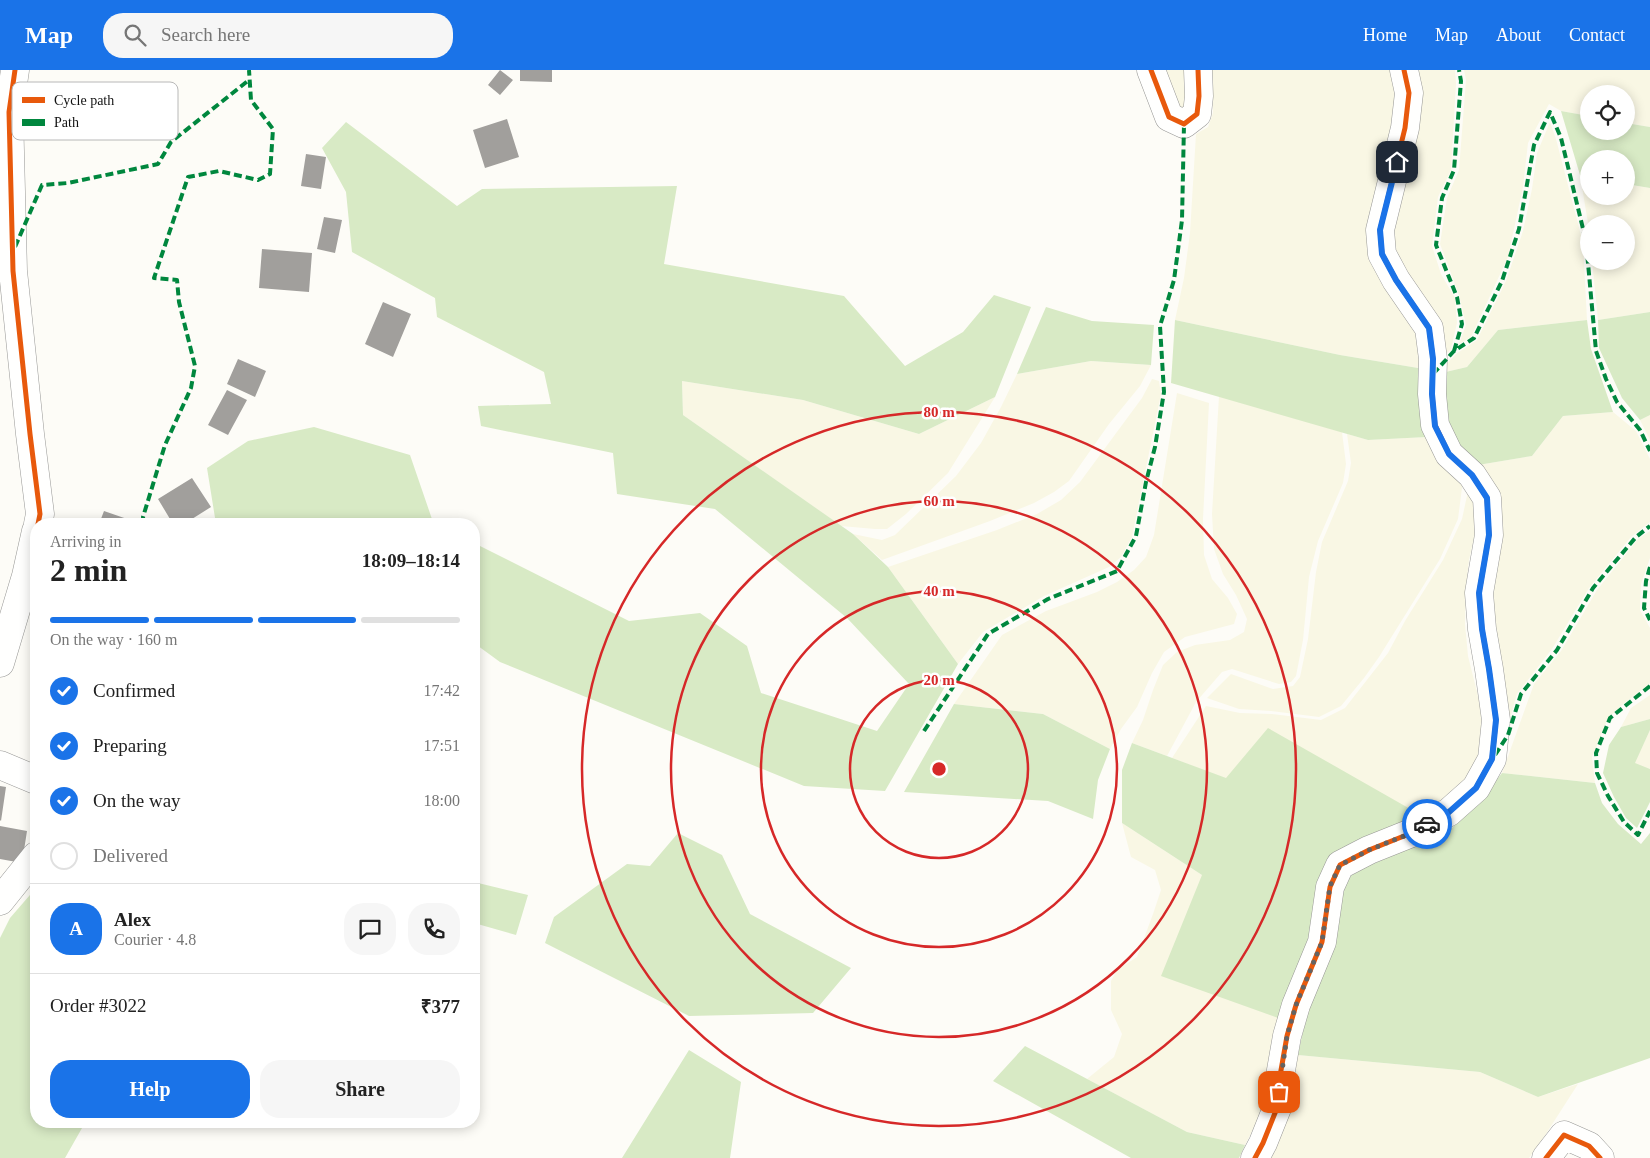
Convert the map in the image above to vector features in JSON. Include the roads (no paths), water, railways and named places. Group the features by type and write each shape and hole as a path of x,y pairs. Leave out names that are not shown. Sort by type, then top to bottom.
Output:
{"street":[{"path":"1151,70 1169,117 1184,124 1196,114 1199,96 1198,70"},
{"path":"1255,1158 1264,1143 1277,1108 1287,1036 1296,1005 1322,942 1330,886 1340,865 1369,850 1414,832 1449,812 1476,788 1492,759 1496,720 1482,629 1479,593 1489,535 1487,498 1472,475 1449,454 1435,426 1432,394 1433,359 1429,328 1396,280 1382,254 1380,230 1405,128 1409,93 1404,70"},
{"path":"12,91 9,112 13,270 39,518"},
{"path":"0,663 30,558"},
{"path":"0,765 30,778"},
{"path":"0,901 30,864"},
{"path":"1546,1158 1564,1135 1589,1146 1600,1158"}]}
